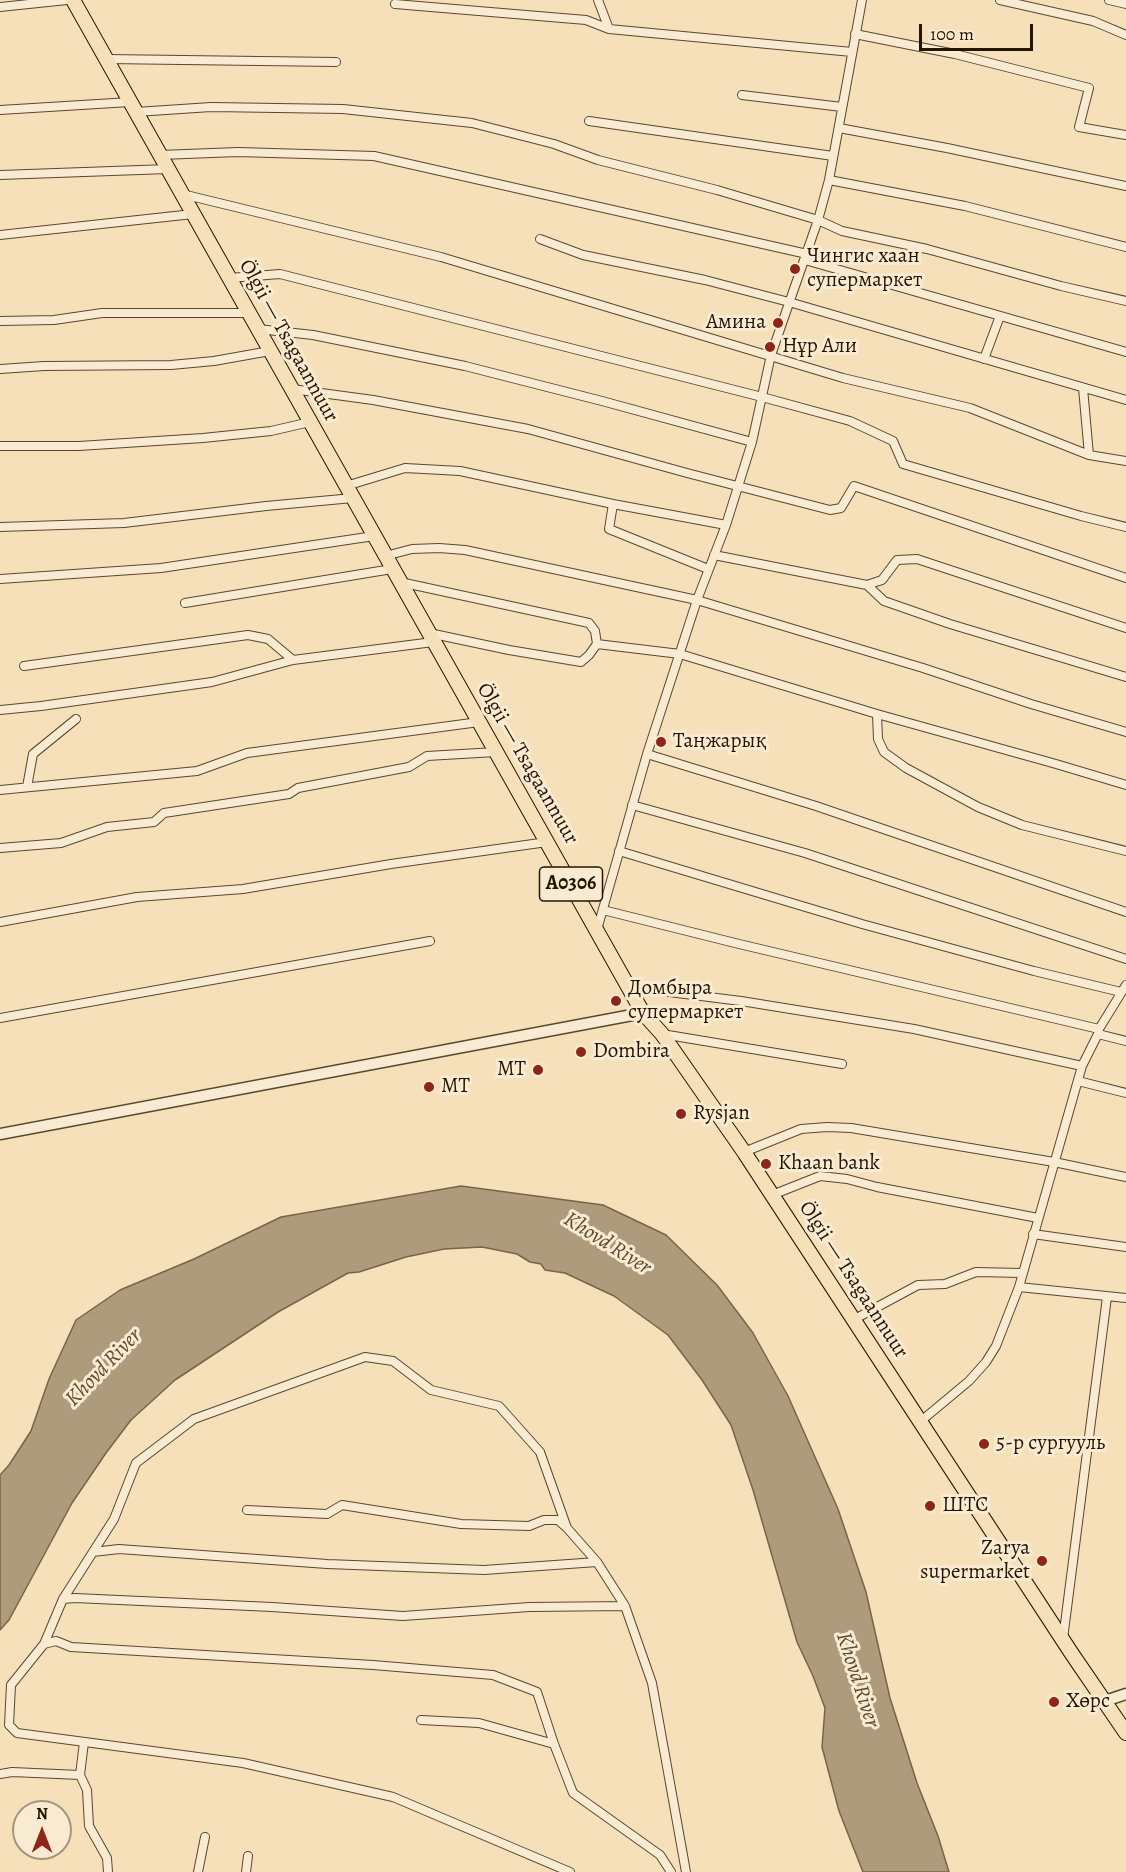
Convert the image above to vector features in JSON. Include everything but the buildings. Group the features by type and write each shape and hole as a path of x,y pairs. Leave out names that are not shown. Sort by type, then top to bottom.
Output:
{"highway":[{"name":"Ölgii — Tsagaannuur","path":"73,0 643,1013 662,1034 744,1152 1126,1733"}],"street":[{"path":"0,7 67,0"},
{"path":"598,0 609,29"},
{"path":"597,930 647,754 697,600 739,487 752,442 771,355 818,220 829,180 862,0"},
{"path":"1000,0 1093,21 1126,34"},
{"path":"1108,0 1126,4"},
{"path":"395,4 586,20 609,29 852,52"},
{"path":"855,34 955,54 1089,88 1079,127 1126,135"},
{"path":"106,59 336,62"},
{"path":"742,95 842,107"},
{"path":"0,110 133,107 343,109 472,123 554,144 598,160 717,190 818,220 842,231 927,249 1061,286 1126,301"},
{"path":"589,121 833,156"},
{"path":"838,128 947,148 1126,186"},
{"path":"160,155 238,152 374,156 806,257 1126,352"},
{"path":"0,175 168,169"},
{"path":"829,180 965,206 1126,247"},
{"path":"182,194 441,257 843,378 970,408 1089,455 1126,461"},
{"path":"0,235 193,214"},
{"path":"540,239 583,255 705,280 789,302 1126,400"},
{"path":"229,278 280,274 850,421 893,441 903,464 1126,527"},
{"path":"0,321 54,320 102,313 249,313"},
{"path":"984,359 1000,316"},
{"path":"258,329 313,335 465,366 752,442"},
{"path":"0,369 44,366 171,365 214,361 270,351"},
{"path":"1083,388 1089,455"},
{"path":"291,389 374,400 528,429 830,510 842,508 854,486 1126,578"},
{"path":"0,446 79,446 203,438 271,431 310,422"},
{"path":"0,527 124,523 266,506 349,492 405,468 460,471 613,504 726,525"},
{"path":"613,504 609,529 708,569"},
{"path":"0,579 161,568 374,536"},
{"path":"385,556 412,549 465,550 697,600 1126,732"},
{"path":"714,555 867,585 882,580 897,560 916,559 1126,628"},
{"path":"185,603 392,569"},
{"path":"0,710 212,682 294,660 431,637 581,662 597,644 595,631 589,623 400,582"},
{"path":"867,585 884,601 950,624 1126,677"},
{"path":"24,666 248,635 268,639 294,660"},
{"path":"597,644 681,654 877,714 1126,785"},
{"path":"877,714 878,739 884,752 906,768 978,807 1023,825 1126,851"},
{"path":"27,788 33,754 76,719"},
{"path":"0,790 197,771 247,753 479,722"},
{"path":"0,848 61,843 107,827 154,822 164,813 290,794 298,788 409,767 427,756 496,752"},
{"path":"647,754 816,806 1126,912"},
{"path":"632,805 805,854 1126,959"},
{"path":"0,922 137,897 243,889 390,864 547,842"},
{"path":"619,850 862,924 1034,971 1124,989 1098,1031 1082,1066 1018,1287 996,1346 986,1362 969,1381 921,1421"},
{"path":"603,910 1098,1031 1126,1041"},
{"path":"0,1018 430,941"},
{"path":"629,987 741,1001 914,1029 1082,1066"},
{"path":"0,1134 643,1013"},
{"path":"662,1034 842,1064"},
{"path":"1078,1081 1126,1093"},
{"path":"744,1152 801,1129 827,1126 1054,1162 1126,1177"},
{"path":"772,1195 820,1176 847,1179 877,1187 1038,1218"},
{"path":"1033,1234 1126,1247"},
{"path":"853,1320 918,1285 945,1284 976,1272 1022,1273"},
{"path":"1018,1287 1126,1298"},
{"path":"1063,1639 1107,1297"},
{"path":"567,1528 540,1452 499,1406 431,1390 393,1361 365,1357 194,1419 136,1464 114,1519 63,1599 44,1644 11,1685 9,1725 17,1733 243,1763 393,1797 570,1872"},
{"path":"247,1510 327,1514 342,1505 461,1524 529,1526 544,1520 558,1520 597,1562 625,1606 652,1683 686,1872"},
{"path":"93,1552 119,1549 327,1564 484,1570 597,1562"},
{"path":"63,1599 272,1607 403,1616 529,1607 625,1606"},
{"path":"44,1644 56,1641 71,1647 83,1648 374,1665 493,1675 537,1692 573,1793 660,1855 671,1872"},
{"path":"1105,1701 1126,1694"},
{"path":"421,1720 479,1723 554,1744"},
{"path":"84,1742 80,1775 87,1790 89,1826 107,1858 108,1872"},
{"path":"0,1774 12,1772 80,1775"},
{"path":"198,1872 205,1838"},
{"path":"246,1872 248,1856"}],"water":[{"name":"Khovd River","path":"461,1186 603,1205 666,1235 717,1285 753,1333 788,1396 838,1509 866,1592 890,1698 949,1872 863,1872 839,1811 822,1747 825,1708 797,1642 753,1490 731,1425 702,1380 668,1335 614,1296 565,1273 545,1270 541,1264 530,1262 517,1254 482,1247 444,1249 348,1273 278,1312 175,1380 131,1420 106,1453 72,1503 9,1620 0,1630 0,1475 31,1431 49,1379 76,1320 120,1290 194,1259 281,1217"}],"place":[{"name":"Чингис хаан супермаркет","path":"795,269"},
{"name":"Амина","path":"778,323"},
{"name":"Нұр Али","path":"770,347"},
{"name":"Таңжарық","path":"661,742"},
{"name":"Домбыра супермаркет","path":"616,1001"},
{"name":"Dombira","path":"581,1052"},
{"name":"МТ","path":"538,1070"},
{"name":"MT","path":"429,1087"},
{"name":"Rysjan","path":"681,1114"},
{"name":"Khaan bank","path":"766,1164"},
{"name":"5-р сургууль","path":"984,1444"},
{"name":"ШТС","path":"930,1506"},
{"name":"Zarya supermarket","path":"1042,1561"},
{"name":"Хөрс","path":"1054,1702"}]}
